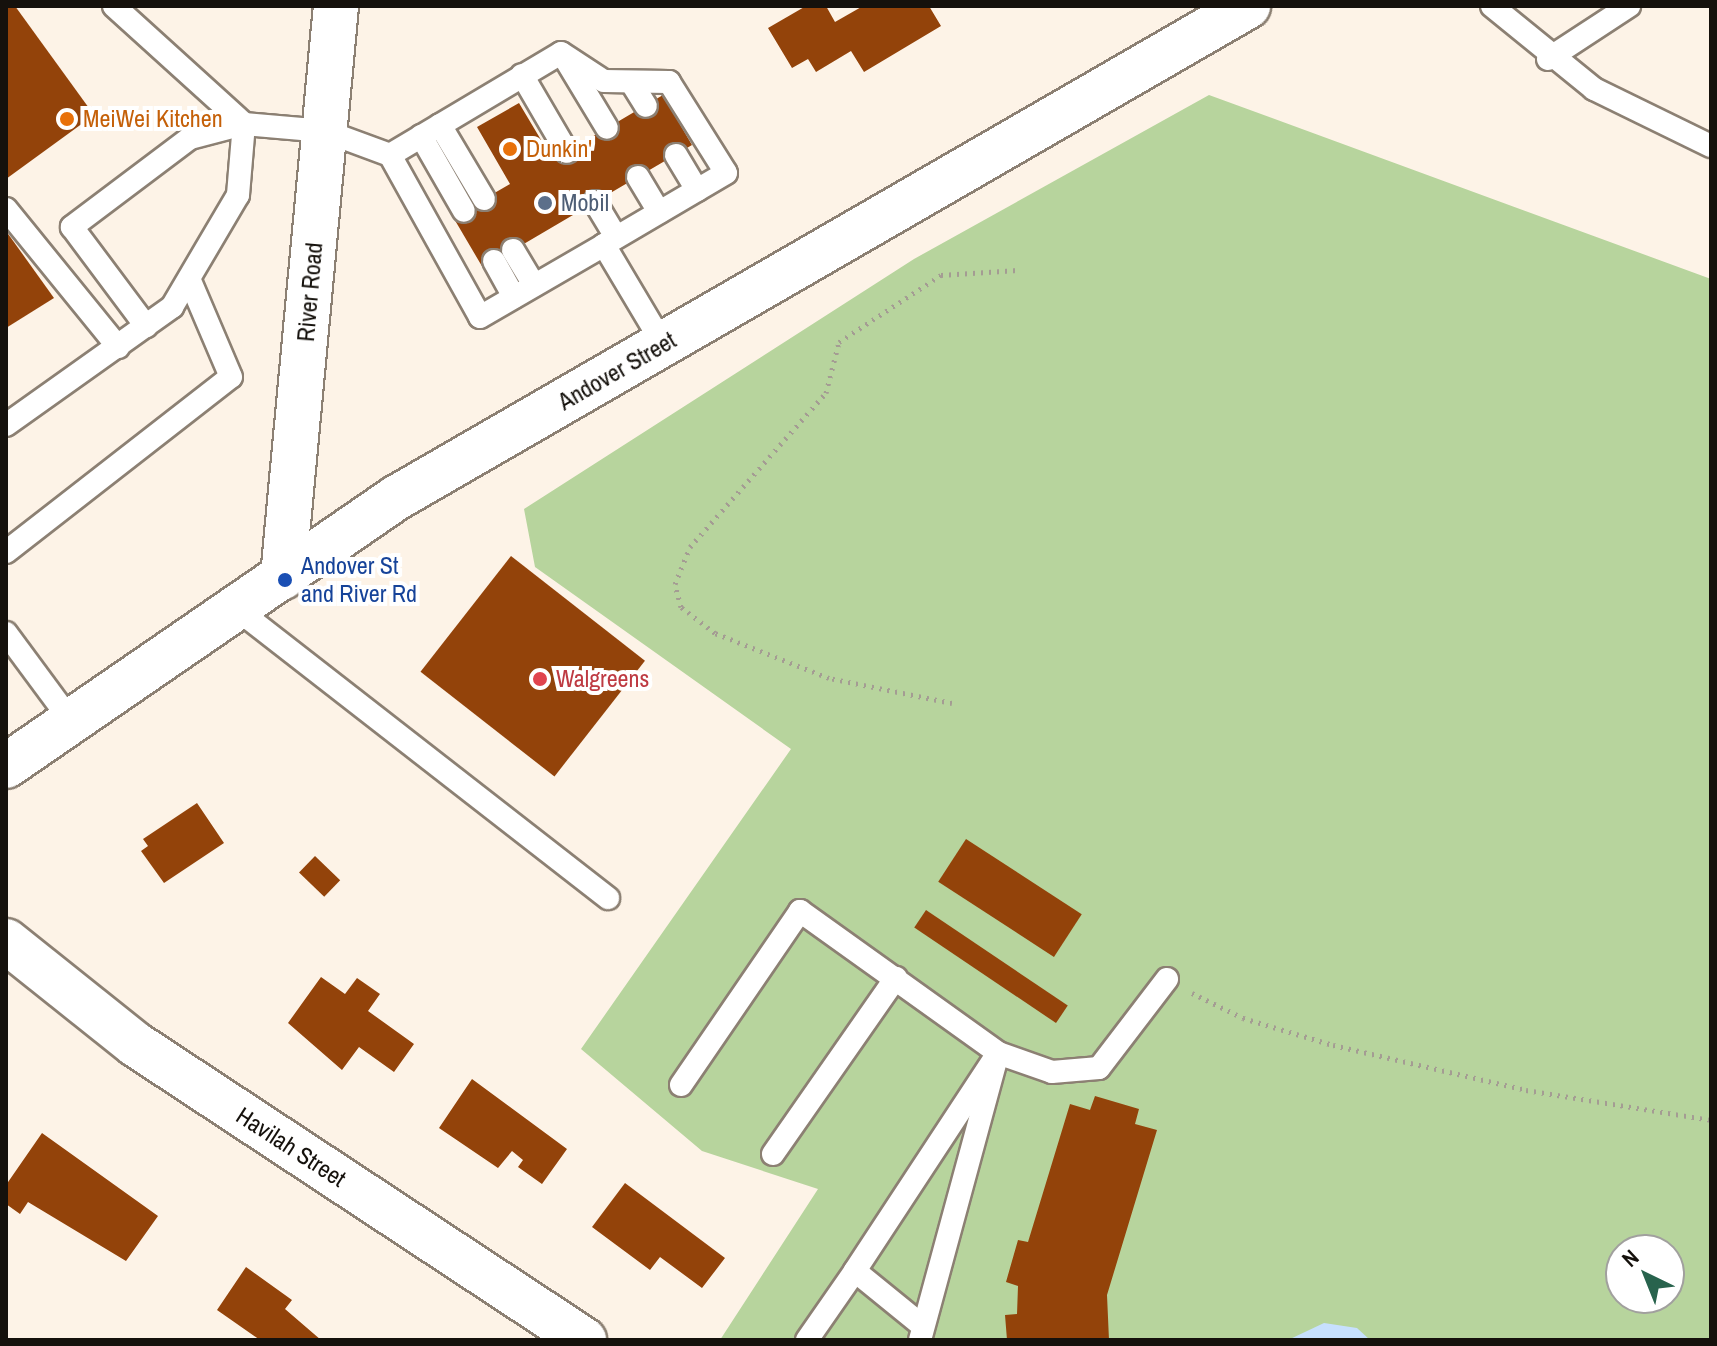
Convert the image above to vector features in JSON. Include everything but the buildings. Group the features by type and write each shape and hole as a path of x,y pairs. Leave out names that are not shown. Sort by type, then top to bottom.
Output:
{"main road":[{"name":"River Road","path":"283,577 336,6"},
{"name":"Andover Street","path":"6,766 238,610 396,498 1248,6"},
{"name":"Havilah Street","path":"6,941 135,1044 584,1340"}],"lane":[{"path":"114,6 244,124"},
{"path":"1492,6 1548,59 1711,146"},
{"path":"1548,59 1629,6"},
{"path":"146,326 72,227 190,138 244,124 325,131 390,155 480,317 726,173 669,82 604,81 561,53"},
{"path":"390,155 561,53"},
{"path":"561,53 607,128"},
{"path":"522,75 567,152"},
{"path":"631,82 646,106"},
{"path":"6,425 146,326 190,281 238,195 244,124"},
{"path":"430,130 474,205"},
{"path":"676,155 697,190"},
{"path":"638,177 659,212"},
{"path":"595,202 610,241 663,344"},
{"path":"6,209 118,347"},
{"path":"514,297 504,256 534,285"},
{"path":"6,552 231,377 190,281"},
{"path":"238,610 608,898"},
{"path":"6,633 71,721"},
{"path":"681,1085 800,911 998,1053 1052,1072 1099,1068 1167,979"},
{"path":"773,1154 896,978"},
{"path":"807,1340 998,1053"},
{"path":"855,1271 920,1331 998,1053"}],"path":[{"path":"952,703 829,678 715,633 681,607 675,584 690,547 826,393 839,342 941,275 1018,270"},
{"path":"1167,979 1243,1018 1333,1045 1526,1090 1711,1120"}],"green space":[{"path":"1209,95 1711,279 1711,1340 720,1340 818,1189 702,1151 581,1049 791,749 535,567 524,509 914,259"}],"water":[{"path":"1324,1323 1357,1328 1370,1340 1288,1340"}],"place":[{"name":"MeiWei Kitchen","path":"67,119"},
{"name":"Dunkin'","path":"510,149"},
{"name":"Mobil","path":"545,203"},
{"name":"Andover St and River Rd","path":"285,580"},
{"name":"Walgreens","path":"540,679"}]}
